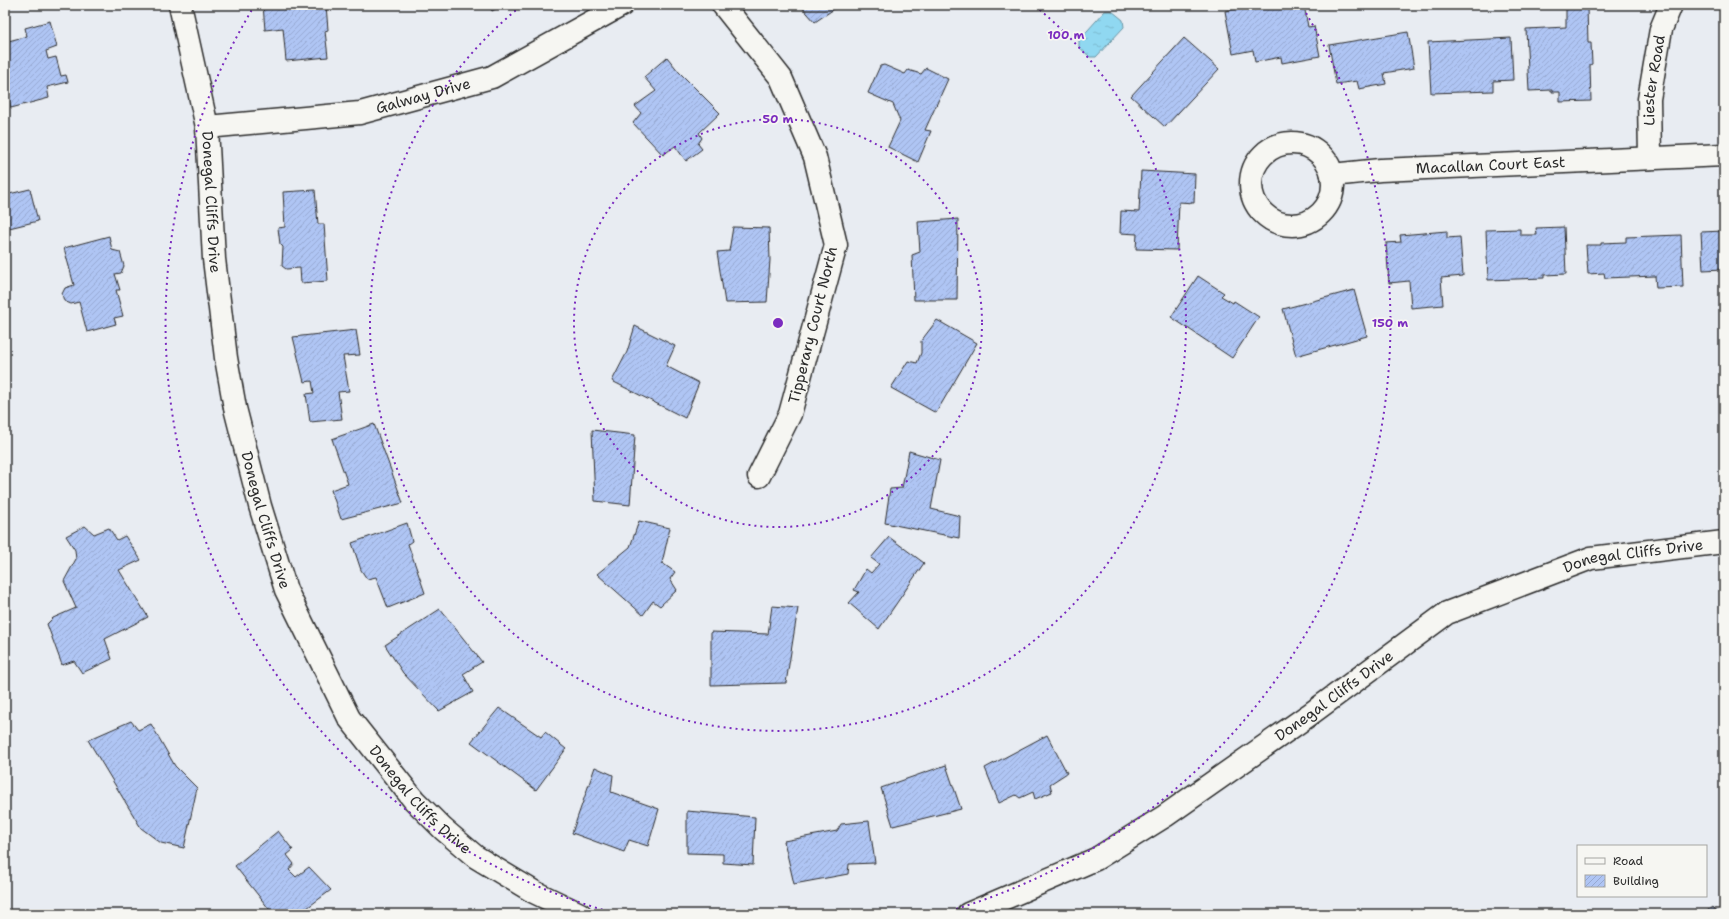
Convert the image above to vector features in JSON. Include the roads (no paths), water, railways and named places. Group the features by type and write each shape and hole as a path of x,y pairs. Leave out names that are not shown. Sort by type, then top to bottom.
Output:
{"street":[{"name":"Donegal Cliffs Drive","path":"180,5 207,127 214,259 226,358 235,408 260,506 286,590 349,718 414,800 443,829 476,857 534,892 580,914"},
{"name":"Galway Drive","path":"207,127 360,113 492,77 622,5"},
{"name":"Tipperary Court North","path":"723,5 781,78 815,157 836,245 790,414 759,476"},
{"name":"Liester Road","path":"1650,158 1649,99 1661,29 1671,5"},
{"name":"Macallan Court East","path":"1332,175 1380,170 1724,155"},
{"name":"Donegal Cliffs Drive","path":"968,914 1096,859 1165,816 1309,715 1447,613 1591,558 1724,542"}],"water":[{"path":"1105,11 1112,11 1123,20 1124,27 1096,57 1090,57 1079,47 1079,40"}]}
